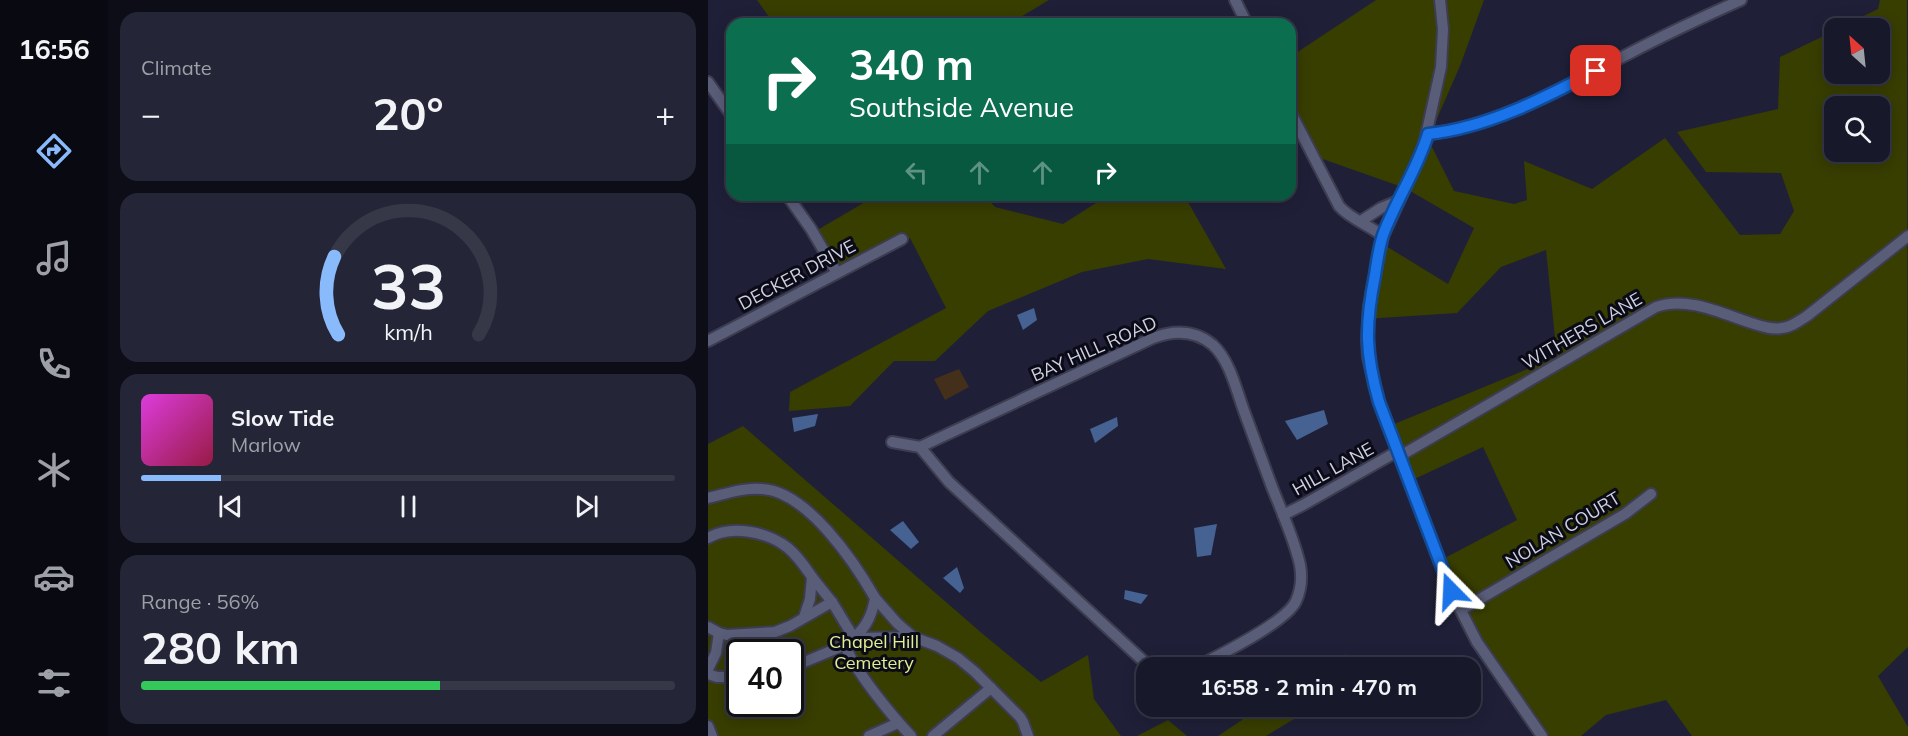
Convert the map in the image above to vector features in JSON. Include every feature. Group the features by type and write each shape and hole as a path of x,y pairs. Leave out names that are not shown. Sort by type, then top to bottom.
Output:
{"street":[{"path":"1235,0 1244,18"},
{"path":"1440,0 1443,29 1441,67 1428,134 1383,236 1368,306 1366,341 1374,385 1451,591 1477,642 1542,736"},
{"path":"1428,134 1447,132 1531,103 1676,29 1741,0"},
{"path":"708,82 726,108"},
{"path":"1296,123 1339,206 1348,215 1383,236"},
{"path":"791,201 837,273"},
{"path":"1361,221 1381,208 1398,201"},
{"name":"WITHERS LANE","path":"1399,454 1668,302 1702,307 1768,328 1781,329 1793,326 1908,236"},
{"name":"DECKER DRIVE","path":"708,341 902,239"},
{"name":"BAY HILL ROAD","path":"920,447 1153,338 1178,332 1187,333 1208,342 1225,361 1299,564 1299,589 1294,604 1284,615 1214,657"},
{"path":"892,442 920,447 949,482 1139,657"},
{"name":"HILL LANE","path":"1283,515 1399,454"},
{"path":"708,498 753,489 781,493 827,530 858,569 875,598 897,623 913,637 952,654 975,672 1020,717 1028,736"},
{"name":"NOLAN COURT","path":"1461,610 1625,514 1651,494"},
{"path":"708,538 727,531 742,531 779,542 794,553 832,602 854,638"},
{"path":"804,617 810,599 812,577"},
{"path":"804,662 844,645 863,630 868,622 875,598"},
{"path":"708,627 719,633 751,635 775,632 832,602"},
{"path":"708,669 716,653 719,633"},
{"path":"854,638 913,637"},
{"path":"844,645 867,681 898,723 911,736"},
{"path":"708,674 726,677"},
{"path":"933,736 991,688"},
{"path":"869,736 898,723"},
{"path":"708,726 712,736"}],"green space":[{"path":"757,0 1049,0 1019,18 770,18"},
{"path":"1376,0 1484,0 1460,66 1428,139 1454,191 1514,204 1527,200 1524,161 1592,189 1665,138 1740,235 1780,234 1794,211 1781,173 1706,172 1677,132 1778,109 1780,57 1824,36 1824,84 1890,84 1890,18 1860,18 1878,9 1880,0 1907,0 1908,647 1878,676 1908,727 1908,736 1692,736 1666,700 1606,715 1581,736 1544,736 1464,623 1441,560 1517,520 1483,447 1408,482 1387,427 1557,357 1546,250 1501,267 1457,313 1364,319 1381,243 1448,284 1474,228 1405,188 1314,156 1296,119 1296,53"},
{"path":"867,201 990,201 995,207 1063,224 1097,201 1187,201 1226,269 1148,259 1082,272 988,311 935,361 894,361 850,406 789,411 790,392 946,308 910,238 838,267 814,232"},
{"name":"Chapel Hill Cemetery","path":"743,426 1041,682 1088,655 1094,699 1121,736 708,736 708,444"},
{"path":"1243,717 1297,717 1266,736 1218,736 1242,720"},
{"path":"1168,720 1187,736 1137,736"}],"water":[{"path":"1034,308 1037,320 1023,330 1017,315"},
{"path":"1324,410 1328,424 1297,440 1285,421"},
{"path":"818,414 815,426 794,432 792,418"},
{"path":"1117,417 1118,426 1095,443 1090,429"},
{"path":"903,521 919,542 911,549 890,530"},
{"path":"1217,524 1211,555 1197,557 1194,528"},
{"path":"957,567 964,588 960,593 943,578"},
{"path":"1125,590 1148,595 1141,604 1124,599"}],"building":[{"path":"959,369 969,387 945,400 934,379"}],"route":[{"path":"1451,591 1379,402 1368,357 1366,341 1368,306 1383,236 1428,134 1447,132 1471,125 1531,103 1596,71"}]}
